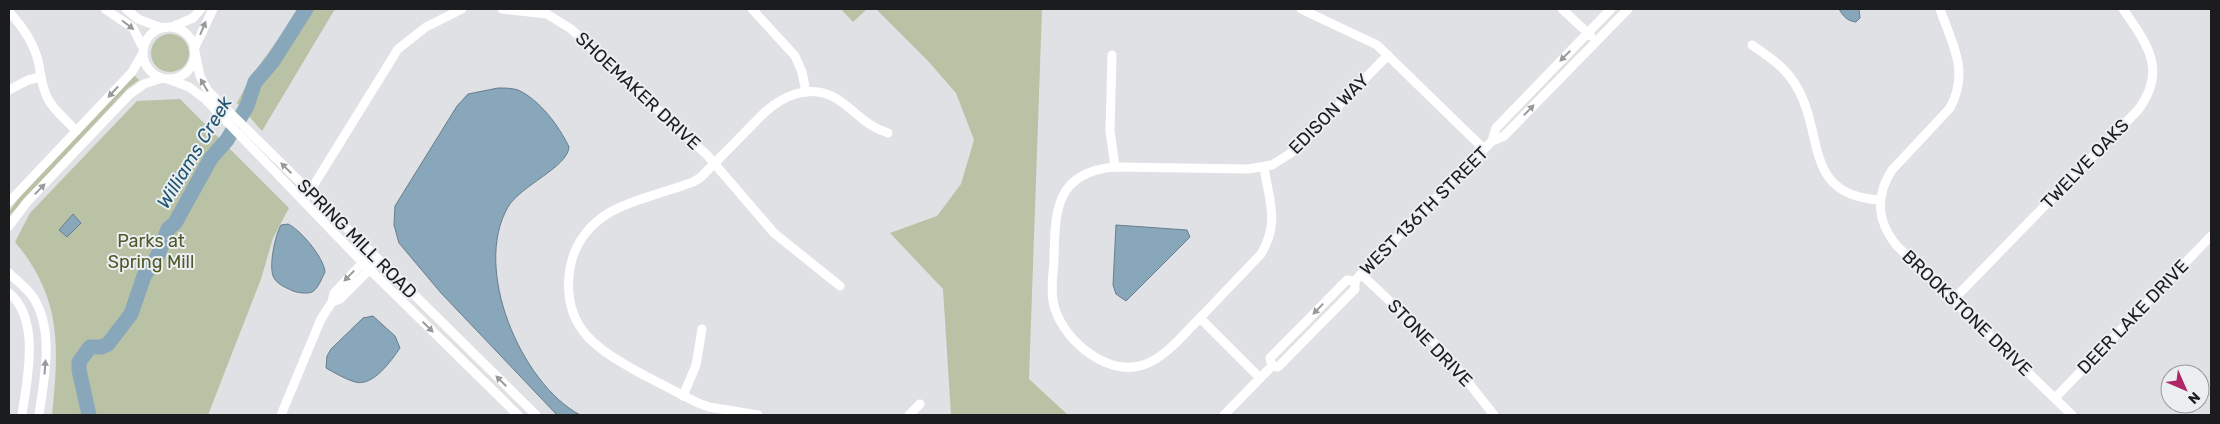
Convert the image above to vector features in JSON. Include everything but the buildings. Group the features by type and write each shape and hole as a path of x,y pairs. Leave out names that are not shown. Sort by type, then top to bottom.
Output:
{"street":[{"path":"105,9 135,31 143,51 146,67 153,74 165,79"},
{"path":"126,9 138,19 186,34 195,51"},
{"path":"9,202 132,72 152,34 190,20 201,9"},
{"path":"9,226 27,202 130,94 144,84 182,76 187,72 213,9"},
{"path":"303,202 398,49 426,27 462,9"},
{"name":"SHOEMAKER DRIVE","path":"502,9 540,12 559,20 673,122 714,164 774,233 840,286"},
{"path":"752,9 795,56 802,72 806,92"},
{"path":"1301,9 1368,39 1388,55 1484,149"},
{"path":"1562,9 1596,42"},
{"name":"WEST 136TH STREET","path":"1492,141 1496,128 1611,9"},
{"name":"WEST 136TH STREET","path":"1224,415 1272,366 1278,367 1355,288 1358,277 1492,141 1504,136 1628,9"},
{"path":"1752,44 1781,67 1795,84 1809,114 1818,156 1829,179 1850,195 1880,200 1885,180 1892,170 1950,108 1956,96 1960,70 1956,52 1940,9"},
{"name":"TWELVE OAKS","path":"1953,300 2147,99 2153,77 2151,54 2146,43 2123,9"},
{"path":"9,12 25,29 31,40 48,99 76,131"},
{"name":"SPRING MILL ROAD","path":"195,51 203,83 224,114"},
{"path":"1112,55 1110,131 1115,167"},
{"name":"EDISON WAY","path":"1264,167 1273,218 1268,243 1261,254 1200,318 1156,359 1142,366 1128,368 1113,366 1091,356 1061,322 1053,299 1054,222 1057,208 1068,188 1086,173 1102,168 1248,169 1264,167 1284,159 1388,55"},
{"path":"9,90 28,80 41,78"},
{"name":"SPRING MILL ROAD","path":"165,79 192,89 224,114 249,139 309,191 536,415"},
{"path":"758,415 709,407 683,396 612,357 587,338 572,311 568,291 569,269 576,247 584,235 605,215 617,208 693,182 714,164 772,105 788,96 806,92 820,93 837,99 865,123 888,133"},
{"name":"SPRING MILL ROAD","path":"249,139 303,202 518,415"},
{"name":"BROOKSTONE DRIVE","path":"1880,200 1882,222 1891,239 2072,415"},
{"name":"DEER LAKE DRIVE","path":"2055,398 2211,236"},
{"path":"281,415 322,319 332,302 334,293 372,253"},
{"path":"332,302 340,299 379,260"},
{"path":"9,273 34,298 43,324 46,353 39,415"},
{"name":"STONE DRIVE","path":"1358,277 1449,358 1494,415"},
{"path":"9,293 24,312 29,345 28,376 22,415"},
{"path":"1200,318 1260,378"},
{"path":"683,396 696,365 702,329"},
{"path":"909,415 920,404"}],"green space":[{"path":"300,9 335,9 262,131 237,103 250,78"},
{"path":"841,9 867,9 853,22"},
{"path":"876,9 1042,9 1029,379 1068,415 951,415 943,289 890,233 937,216 961,184 974,140 956,93 928,61"},
{"path":"170,34 184,39 189,53 184,67 170,72 156,67 151,53 156,39"},
{"path":"134,75 139,80 128,88 9,216 9,212 23,192"},
{"name":"Parks at Spring Mill","path":"180,99 289,208 273,238 261,279 208,415 52,415 56,367 54,324 42,283 15,242 30,213 137,101"}],"water":[{"path":"1839,9 1859,9 1860,18 1856,22 1850,21"},
{"path":"498,88 518,90 534,100 554,122 569,147 567,154 561,162 522,192 508,207 498,232 496,261 499,292 508,322 522,351 539,378 558,399 580,415 557,415 441,293 399,243 394,225 395,206 457,106 468,94"},
{"path":"73,214 81,223 67,237 59,230"},
{"path":"288,224 299,232 311,245 324,266 325,272 321,280 314,291 310,293 293,291 285,287 274,278 272,273 272,259 277,236 281,225"},
{"path":"1116,225 1187,230 1190,237 1126,301 1116,294 1113,285"},
{"path":"373,316 395,336 400,348 387,366 375,377 362,383 355,382 326,368 327,356 331,349 363,318"}],"waterway":[{"name":"Williams Creek","path":"89,415 79,362 90,347 101,347 108,344 131,314 144,276 158,255 168,229 175,223 211,158 227,140 247,106 255,82 273,61 306,9"}]}
